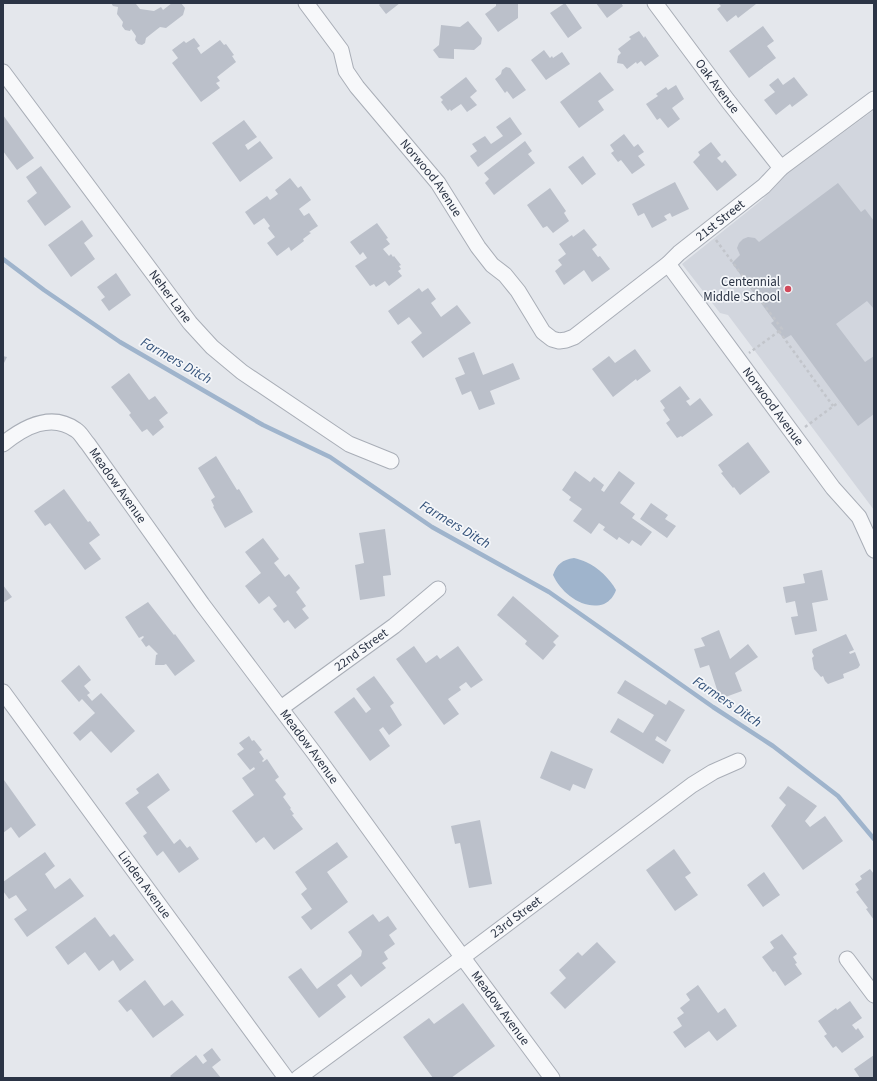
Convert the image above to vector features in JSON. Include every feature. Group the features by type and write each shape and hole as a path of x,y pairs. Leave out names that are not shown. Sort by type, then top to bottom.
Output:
{"street":[{"name":"Norwood Avenue","path":"306,3 341,50 346,71 357,87 438,183 478,247 492,265 505,275 518,291 543,332 552,339 566,340"},
{"name":"Oak Avenue","path":"655,3 728,101 781,168"},
{"name":"Neher Lane","path":"3,72 190,323 212,347 242,372 349,444 391,461"},
{"name":"21st Street","path":"566,340 574,337 668,264 679,253 764,186 781,168 874,100"},
{"name":"Norwood Avenue","path":"668,264 833,488 859,517 874,550"},
{"name":"Meadow Avenue","path":"3,444 37,423 51,421 60,422 77,430 202,604 315,754 552,1078"},
{"name":"22nd Street","path":"281,708 394,626 438,589"},
{"name":"Linden Avenue","path":"3,692 286,1078"},
{"name":"23rd Street","path":"298,1078 692,786 713,772 738,761"},
{"path":"847,959 874,995"}],"path":[{"path":"708,230 782,329 739,360"},
{"path":"779,331 833,406"},
{"path":"795,435 839,402"}],"shaded area":[{"name":"Centennial Middle School","path":"874,110 874,510 728,315 720,313 682,264 763,199 785,175"}],"water":[{"path":"574,558 595,567 616,590 613,596 604,604 596,606 581,603 567,594 557,582 553,575 558,565 566,560"}],"building":[{"path":"111,3 137,3 136,4 140,9 154,11 161,7 163,10 172,3 181,3 185,8 183,15 166,28 160,27 146,38 145,43 142,45 138,44 135,40 136,36 131,29 130,31 125,30 122,26 123,22 117,14 118,7 113,6"},
{"path":"381,3 400,3 386,14 379,5"},
{"path":"496,3 518,3 518,18 498,32 485,14 496,6"},
{"path":"565,3 582,28 568,38 550,13"},
{"path":"596,3 621,3 623,6 607,18"},
{"path":"718,3 756,4 738,18 736,15 727,22 717,9 721,6"},
{"path":"468,21 482,38 481,44 474,50 454,49 454,59 439,58 433,50 439,45 441,25 460,27"},
{"path":"763,26 774,41 767,46 776,58 749,78 729,51"},
{"path":"639,31 644,38 645,36 659,56 645,66 641,61 637,64 636,62 627,69 623,64 617,63 618,56 621,53 618,49 631,39 629,37"},
{"path":"194,38 200,46 197,48 201,54 220,40 224,45 226,44 234,55 232,56 236,62 217,77 220,81 216,83 220,88 201,102 172,63 178,58 172,50 184,41 186,43"},
{"path":"544,50 550,58 552,56 553,58 562,52 570,64 546,80 531,60"},
{"path":"506,67 510,68 526,90 513,99 507,91 505,93 495,79"},
{"path":"600,72 614,90 598,101 604,110 579,128 560,102"},
{"path":"466,77 477,91 470,97 477,105 467,112 461,104 451,111 450,109 448,111 441,102 443,100 440,97"},
{"path":"794,77 808,95 792,107 790,104 776,115 764,100 775,92 769,85 778,78 783,85"},
{"path":"676,85 684,99 672,108 680,119 668,128 660,118 657,120 646,104 658,96 656,94 666,87 668,90"},
{"path":"3,115 34,158 17,170 3,151"},
{"path":"510,117 522,134 478,167 470,156 477,151 472,144 485,136 491,144 503,136 496,127"},
{"path":"244,120 257,137 245,145 248,150 260,141 273,158 240,182 212,143"},
{"path":"624,134 634,147 638,144 644,152 638,156 645,165 632,174 621,160 618,162 611,153 614,151 610,145"},
{"path":"525,141 532,151 528,154 535,163 494,195 485,183 489,179 484,173"},
{"path":"711,142 721,155 717,158 722,163 725,160 737,175 717,191 693,162 700,155 698,152"},
{"path":"583,156 596,174 582,185 568,167"},
{"path":"41,166 71,207 45,226 27,201 37,193 26,177"},
{"path":"290,178 298,188 301,186 311,200 299,209 304,216 309,213 318,226 309,232 311,233 303,239 304,241 291,251 289,247 277,256 267,243 275,237 268,228 270,226 264,218 254,225 245,212 267,196 270,200 278,194 275,190"},
{"path":"675,182 689,209 672,217 670,213 664,216 667,220 652,228 644,213 638,216 632,204"},
{"path":"838,183 861,212 865,209 874,221 874,309 867,301 836,324 865,362 874,356 874,414 858,426 791,335 784,339 771,323 774,321 732,263 740,255 737,248 743,239 748,237 755,238 759,242"},
{"path":"550,188 566,211 564,213 569,221 553,233 547,226 543,228 527,205"},
{"path":"82,220 93,236 84,243 95,259 71,277 48,245"},
{"path":"377,223 388,238 386,239 390,244 383,249 389,256 391,254 393,257 394,256 401,265 399,266 401,269 398,271 402,276 389,286 385,281 376,287 374,284 370,286 355,266 367,258 363,252 360,255 350,242"},
{"path":"584,229 597,245 592,249 598,257 600,256 610,269 592,282 584,270 564,285 555,271 562,265 558,260 566,254 559,244 572,235 573,237"},
{"path":"116,273 131,295 109,311 101,300 105,297 97,287"},
{"path":"419,288 422,292 428,288 436,299 431,303 441,317 457,305 471,323 423,358 411,342 422,333 409,317 398,325 388,311"},
{"path":"635,349 651,371 637,381 636,379 613,397 592,369 609,356 615,363"},
{"path":"474,352 483,375 513,363 520,379 490,391 495,404 479,410 471,391 462,395 455,378 465,374 458,358"},
{"path":"3,356 7,357 3,365"},
{"path":"129,373 149,400 155,396 168,413 159,420 164,427 153,436 147,429 142,432 129,415 131,413 111,387"},
{"path":"680,386 690,399 686,401 690,406 700,398 713,415 682,437 677,438 666,423 670,420 663,410 665,408 660,401"},
{"path":"748,442 770,472 740,495 721,473 723,472 718,465"},
{"path":"216,456 237,490 239,489 253,512 225,528 213,507 214,506 211,500 215,497 198,468"},
{"path":"575,471 590,482 594,477 604,485 601,490 604,492 619,471 635,483 620,503 635,514 632,518 652,532 641,546 632,540 629,544 619,537 617,540 603,530 605,527 599,523 591,534 573,521 582,509 569,500 571,497 562,490"},
{"path":"64,489 88,522 90,521 100,535 89,543 101,559 85,570 50,523 45,526 34,511"},
{"path":"651,503 668,515 665,519 676,526 667,538 640,519"},
{"path":"385,529 391,575 383,576 385,596 360,600 355,565 364,563 359,533"},
{"path":"263,538 279,559 274,563 285,577 289,574 300,588 296,592 306,606 302,609 309,618 295,629 288,620 284,623 273,609 277,606 269,596 259,604 245,586 261,573 245,552"},
{"path":"822,570 828,600 812,603 817,631 795,635 791,617 798,616 795,601 786,603 783,587 805,583 803,574"},
{"path":"3,585 12,597 3,603"},
{"path":"513,596 559,636 553,642 556,645 543,660 525,644 527,641 497,615"},
{"path":"148,602 195,661 175,676 166,664 155,665 156,655 158,654 149,645 146,647 141,640 144,637 139,638 125,617"},
{"path":"719,630 730,659 748,644 758,657 735,673 742,691 720,699 709,665 700,668 694,649 705,646 701,638"},
{"path":"846,634 854,650 849,652 850,654 855,652 860,665 858,668 843,674 844,678 828,684 823,676 821,677 814,669 812,658 814,656 812,652 813,649"},
{"path":"414,646 426,663 437,655 440,659 458,646 483,680 471,688 466,682 459,687 461,690 448,699 459,714 444,725 396,659"},
{"path":"79,665 91,680 84,686 90,693 87,695 92,701 101,693 135,731 111,753 91,731 80,741 73,733 95,713 82,699 79,702 61,681"},
{"path":"374,676 394,703 390,706 402,725 389,735 383,727 379,730 390,746 370,761 334,712 354,697 366,713 371,709 356,689"},
{"path":"625,680 666,705 669,700 685,710 666,742 657,736 655,740 671,750 663,764 610,732 618,718 643,733 654,715 617,693"},
{"path":"249,736 252,741 254,740 262,750 259,752 264,759 262,761 263,762 267,759 279,777 275,780 286,794 283,797 294,814 292,815 303,829 274,850 264,837 256,843 232,811 254,795 242,778 255,769 254,767 250,770 237,754 244,749 239,743"},
{"path":"551,751 593,769 585,789 573,784 570,791 540,778"},
{"path":"158,773 170,790 147,807 174,844 180,839 187,848 190,846 199,859 179,873 163,851 157,856 143,836 147,833 125,803 139,793 136,789"},
{"path":"4,780 36,825 19,838 11,827 3,833"},
{"path":"788,786 817,806 805,821 810,827 825,816 843,841 803,870 771,826 786,805 779,798"},
{"path":"480,820 492,884 469,888 460,843 455,844 451,826"},
{"path":"337,842 348,857 327,872 348,902 311,930 301,917 312,909 301,894 307,889 295,872"},
{"path":"674,849 691,873 685,877 698,895 675,911 646,870"},
{"path":"45,852 55,866 45,874 55,889 70,878 84,896 27,937 14,919 27,910 16,895 9,899 3,891 3,882"},
{"path":"870,869 874,874 874,920 866,909 868,908 856,892 859,890 855,884 862,879 860,876"},
{"path":"764,872 780,895 763,907 747,885"},
{"path":"373,914 379,922 388,916 397,929 389,935 395,944 384,952 388,959 382,963 386,968 361,987 351,974 337,985 346,997 319,1018 288,977 301,968 317,989 361,956 362,951 348,932"},
{"path":"95,917 110,937 114,934 134,960 120,971 113,960 99,971 85,952 68,965 55,947"},
{"path":"782,934 797,954 793,957 797,963 795,964 802,974 785,986 775,971 773,972 762,957 774,948 770,942"},
{"path":"597,942 616,962 565,1009 550,993 566,978 559,970 578,952 582,956"},
{"path":"145,980 164,1006 172,1000 184,1015 153,1038 131,1009 127,1012 118,1001"},
{"path":"698,985 718,1013 725,1008 737,1026 717,1041 709,1031 685,1048 673,1032 682,1026 677,1018 684,1013 680,1008 690,1000 686,994"},
{"path":"850,1001 862,1018 852,1025 856,1030 858,1028 864,1037 842,1053 836,1046 833,1048 824,1036 827,1034 818,1021 836,1008 837,1010"},
{"path":"463,1003 495,1046 451,1078 433,1078 403,1037 429,1018 434,1024"},
{"path":"212,1048 221,1060 212,1067 221,1078 172,1078 170,1076 196,1055 203,1064 207,1061 203,1055"},
{"path":"874,1055 874,1078 860,1078 854,1069"}],"waterway":[{"name":"Farmers Ditch","path":"3,259 44,290 120,342 263,425 330,457 432,527 549,592 713,707 773,746 838,796 874,839"}],"place":[{"name":"Centennial Middle School","path":"788,289"}]}
